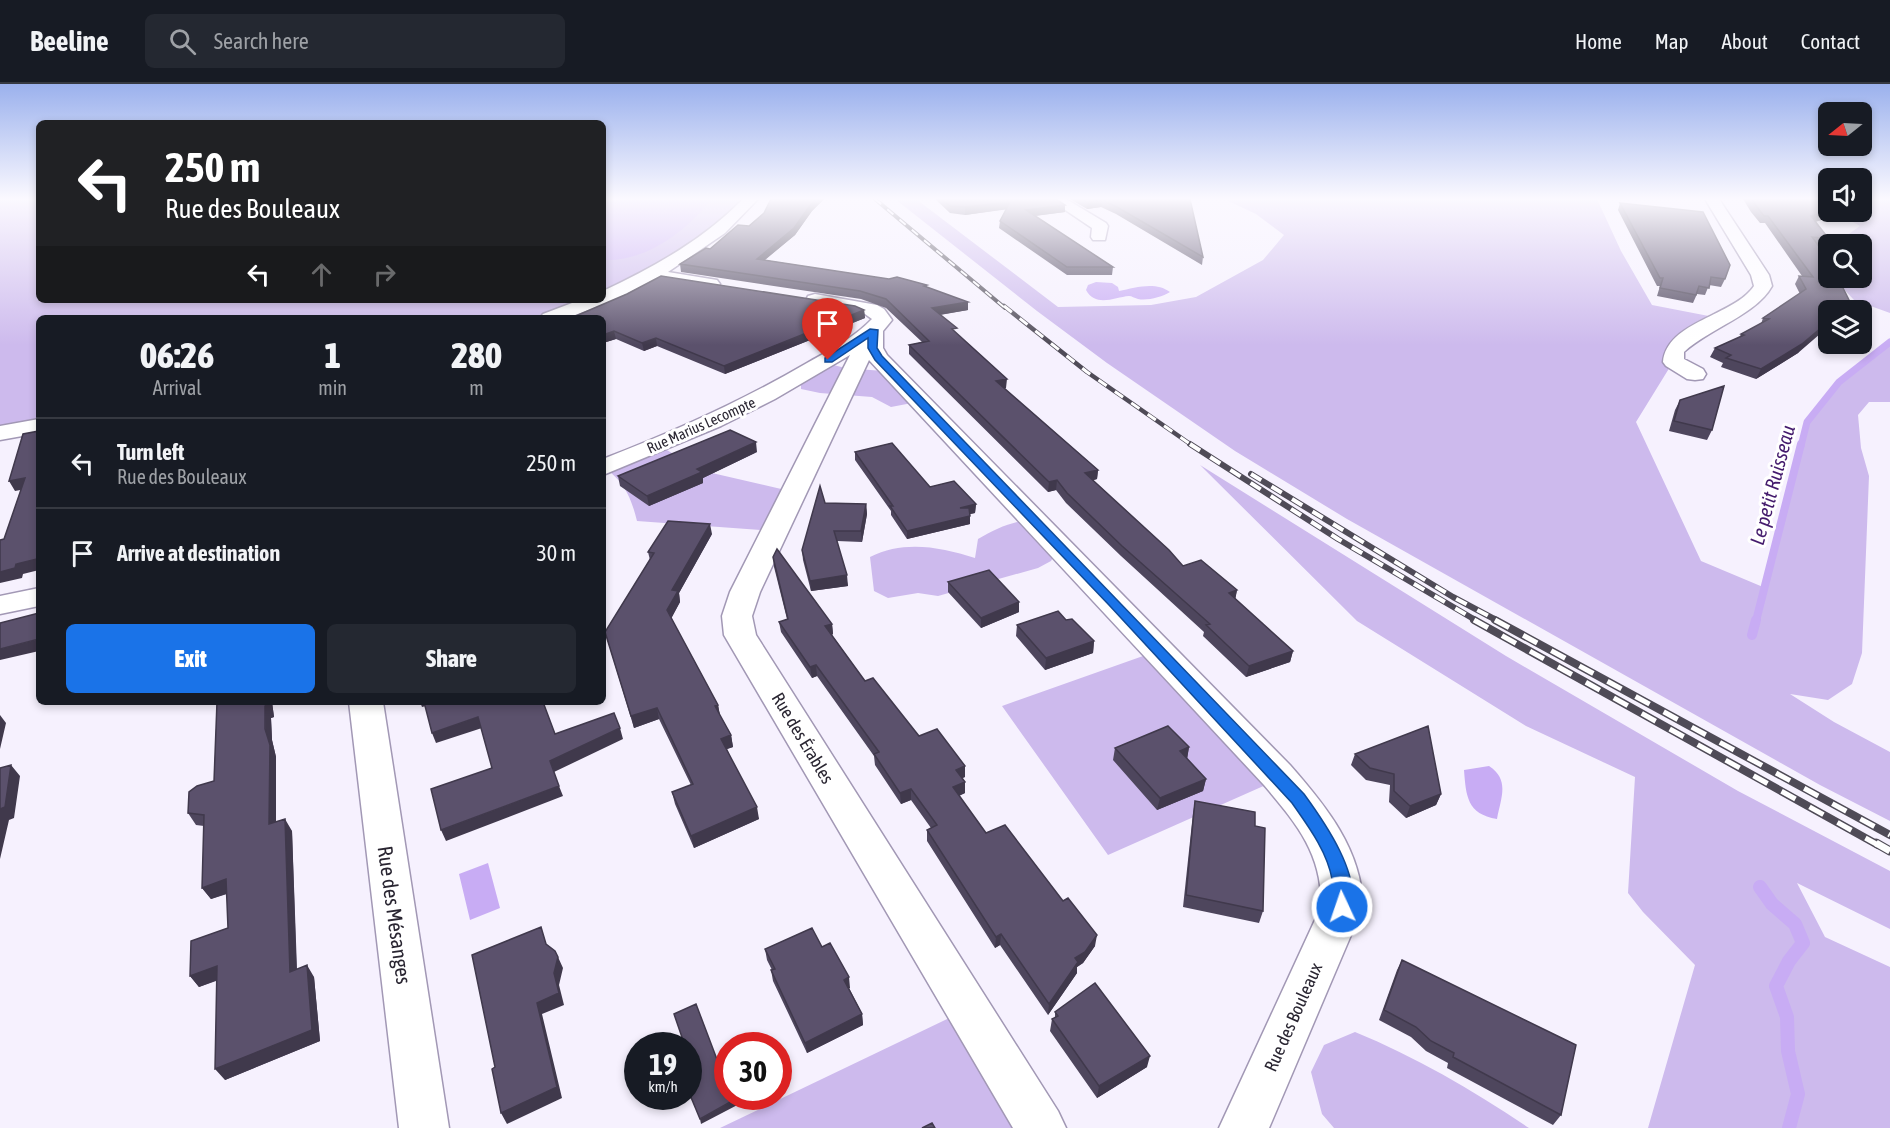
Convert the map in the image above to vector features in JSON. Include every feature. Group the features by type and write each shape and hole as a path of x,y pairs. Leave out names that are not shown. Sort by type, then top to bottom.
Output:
{"street":[{"path":"606,296 649,274 691,248"},
{"path":"1695,374 1674,362 1674,351 1683,342 1710,324 1760,294 1763,286 1760,275 1743,248"},
{"path":"649,274 731,287"},
{"name":"Rue des Bouleaux","path":"801,298 860,307 877,313 882,320 873,330 873,348 879,358 1277,775 1316,824 1332,854 1341,880 1342,907 1244,1128"},
{"path":"558,315 589,303"},
{"name":"Rue Marius Lecompte","path":"606,467 726,417 828,360 873,330"},
{"name":"Rue des Érables","path":"873,330 745,592 737,616 740,635 1041,1128"},
{"path":"0,433 36,427"},
{"path":"0,605 36,598"},
{"name":"Rue des Mésanges","path":"366,705 424,1128"}],"shaded area":[{"path":"0,248 36,248 36,303 574,303 541,315 36,315 36,421 0,428"},
{"path":"606,248 682,248 677,251 606,288"},
{"path":"606,248 654,248 635,256 606,260"},
{"path":"957,248 980,248 1058,307 1151,305 1196,297 1263,260 1273,248 1619,248 1652,305 1719,318 1673,362 1636,422 1701,561 1763,587 1807,422 1839,382 1890,342 1890,402 1869,402 1858,415 1861,448 1869,476 1862,653 1852,684 1828,700 1790,694 1834,722 1890,752 1890,821 1820,785 1347,519 1235,451 1107,363"},
{"path":"1872,248 1890,248 1890,313 1872,306 1872,300 1854,300 1843,288 1872,288"},
{"path":"1096,282 1112,283 1118,287 1119,291 1151,286 1170,292 1150,299 1129,296 1100,300 1095,299 1086,290 1088,285"},
{"path":"830,364 845,368 883,371 912,403 891,407 872,397 820,393 801,389 801,384"},
{"path":"659,445 699,470 794,492 775,531 637,521 626,491 606,466"},
{"path":"1200,465 1506,656 1738,791 1890,871 1890,929 1797,883 1825,937 1890,967 1890,1128 1648,1128 1695,965 1643,912 1628,893 1635,777 1526,726 1357,621"},
{"path":"1034,519 1056,552 1051,561 1038,568 938,596 918,593 888,598 874,591 870,557 896,548 922,547 975,558 978,539 1019,521"},
{"path":"1160,650 1268,784 1108,855 1002,706"},
{"path":"1489,766 1496,771 1502,783 1497,819 1479,813 1467,796 1464,770"},
{"path":"488,863 500,908 470,920 459,874"},
{"path":"968,1009 1041,1128 720,1128 758,1110 792,1110 792,1093"},
{"path":"1355,1032 1400,1052 1444,1076 1529,1128 1334,1128 1322,1114 1311,1072 1324,1045"}],"building":[{"path":"706,248 770,248 757,259 889,279 897,277 927,285 924,286 968,302 932,308 957,328 952,329 1007,379 996,381 1098,470 1085,473 1169,550 1183,566 1201,560 1237,590 1229,593 1293,651 1249,666 1206,625 1210,624 1122,546 1067,493 1057,480 1049,482 909,345 929,341 886,299 860,291 680,264"},
{"path":"1039,248 1084,248 1113,267 1067,267"},
{"path":"1187,248 1201,248 1203,257"},
{"path":"1644,248 1721,248 1730,265 1725,279 1711,277 1709,288 1699,286 1696,295 1660,288 1663,278 1660,278"},
{"path":"1791,248 1818,248 1818,288 1843,288 1849,300 1818,300 1818,330 1802,344 1761,369 1726,358 1731,355 1715,348 1744,335 1741,334 1769,319 1763,318 1806,289 1799,276 1813,277"},
{"path":"661,276 855,306 864,310 724,366 656,338 642,343 614,331 606,334 606,315 578,315 627,294"},
{"path":"1724,386 1712,430 1674,421 1680,400"},
{"path":"730,430 756,442 697,469 702,472 647,496 618,476"},
{"path":"36,432 36,559 16,564 15,568 0,572 0,540 4,539 25,478 9,481 23,434"},
{"path":"892,443 930,487 954,481 976,504 960,508 969,508 970,516 907,531 890,506 893,506 855,452"},
{"path":"820,486 825,503 866,504 861,531 834,531 847,575 810,581 802,550"},
{"path":"668,521 710,524 672,590 678,591 667,610 718,705 715,706 731,735 721,739 757,807 691,836 672,792 693,784 657,708 631,716 606,635 606,630 654,553 648,552"},
{"path":"777,549 832,624 825,626 865,681 873,678 919,736 937,729 965,766 956,770 965,782 953,787 986,833 1005,825 1063,901 1068,898 1097,935 1085,952 1075,958 1078,962 1049,1004 1001,934 996,937 927,830 937,825 911,789 900,793 874,754 879,752 816,665 810,667 779,622 788,619 773,557"},
{"path":"989,570 1019,602 981,618 948,582"},
{"path":"1058,611 1066,620 1072,619 1094,641 1046,658 1017,625"},
{"path":"36,614 36,640 0,649 0,623"},
{"path":"217,705 268,705 265,706 265,729 270,745 269,824 285,819 290,972 307,965 312,1030 215,1069 217,966 190,976 191,941 228,928 226,879 202,888 204,815 188,813 189,792 197,786 214,781"},
{"path":"425,705 544,705 555,734 614,713 620,728 550,761 559,786 441,830 431,789 492,768 478,717 432,733"},
{"path":"1168,726 1189,747 1180,751 1206,779 1160,798 1115,748"},
{"path":"1428,726 1441,794 1410,806 1394,791 1394,774 1370,768 1355,754"},
{"path":"11,765 5,807 0,809 0,768"},
{"path":"1195,801 1255,812 1255,826 1265,828 1263,911 1186,895"},
{"path":"541,927 546,944 555,951 558,957 554,973 559,993 537,1003 557,1087 501,1113 492,1069 495,1067 472,955"},
{"path":"812,928 822,947 830,943 849,977 844,980 862,1014 805,1043 771,970 775,969 765,949"},
{"path":"1402,960 1576,1045 1561,1115 1453,1057 1454,1053 1431,1041 1416,1027 1384,1010"},
{"path":"1095,983 1150,1056 1099,1086 1052,1019 1058,1016 1055,1012"},
{"path":"696,1004 714,1052 714,1110 716,1110 700,1119 696,1110 702,1110 702,1032 680,1032 674,1014"},
{"path":"932,1123 935,1128 922,1128"}],"waterway":[{"name":"Le petit Ruisseau","path":"1801,446 1807,422 1839,382 1890,342"},
{"name":"Le petit Ruisseau","path":"1756,621 1801,444"},
{"name":"Le petit Ruisseau","path":"1752,635 1756,620"},
{"name":"Le petit Ruisseau","path":"1760,887 1772,904 1795,924 1803,943 1789,961 1776,986 1787,1017 1788,1051 1798,1094 1789,1128"}],"railway":[{"path":"933,248 1005,308"},
{"path":"1004,306 1087,372 1192,445"},
{"path":"1192,445 1338,539 1477,621"},
{"path":"1251,474 1453,597 1498,621"},
{"path":"1474,620 1878,845"},
{"path":"1495,620 1890,835"},
{"path":"1876,843 1890,851"}],"route":[{"path":"828,360 873,330 873,348 879,358 1114,602 1298,799 1316,824 1332,854 1341,880 1342,907"}]}
